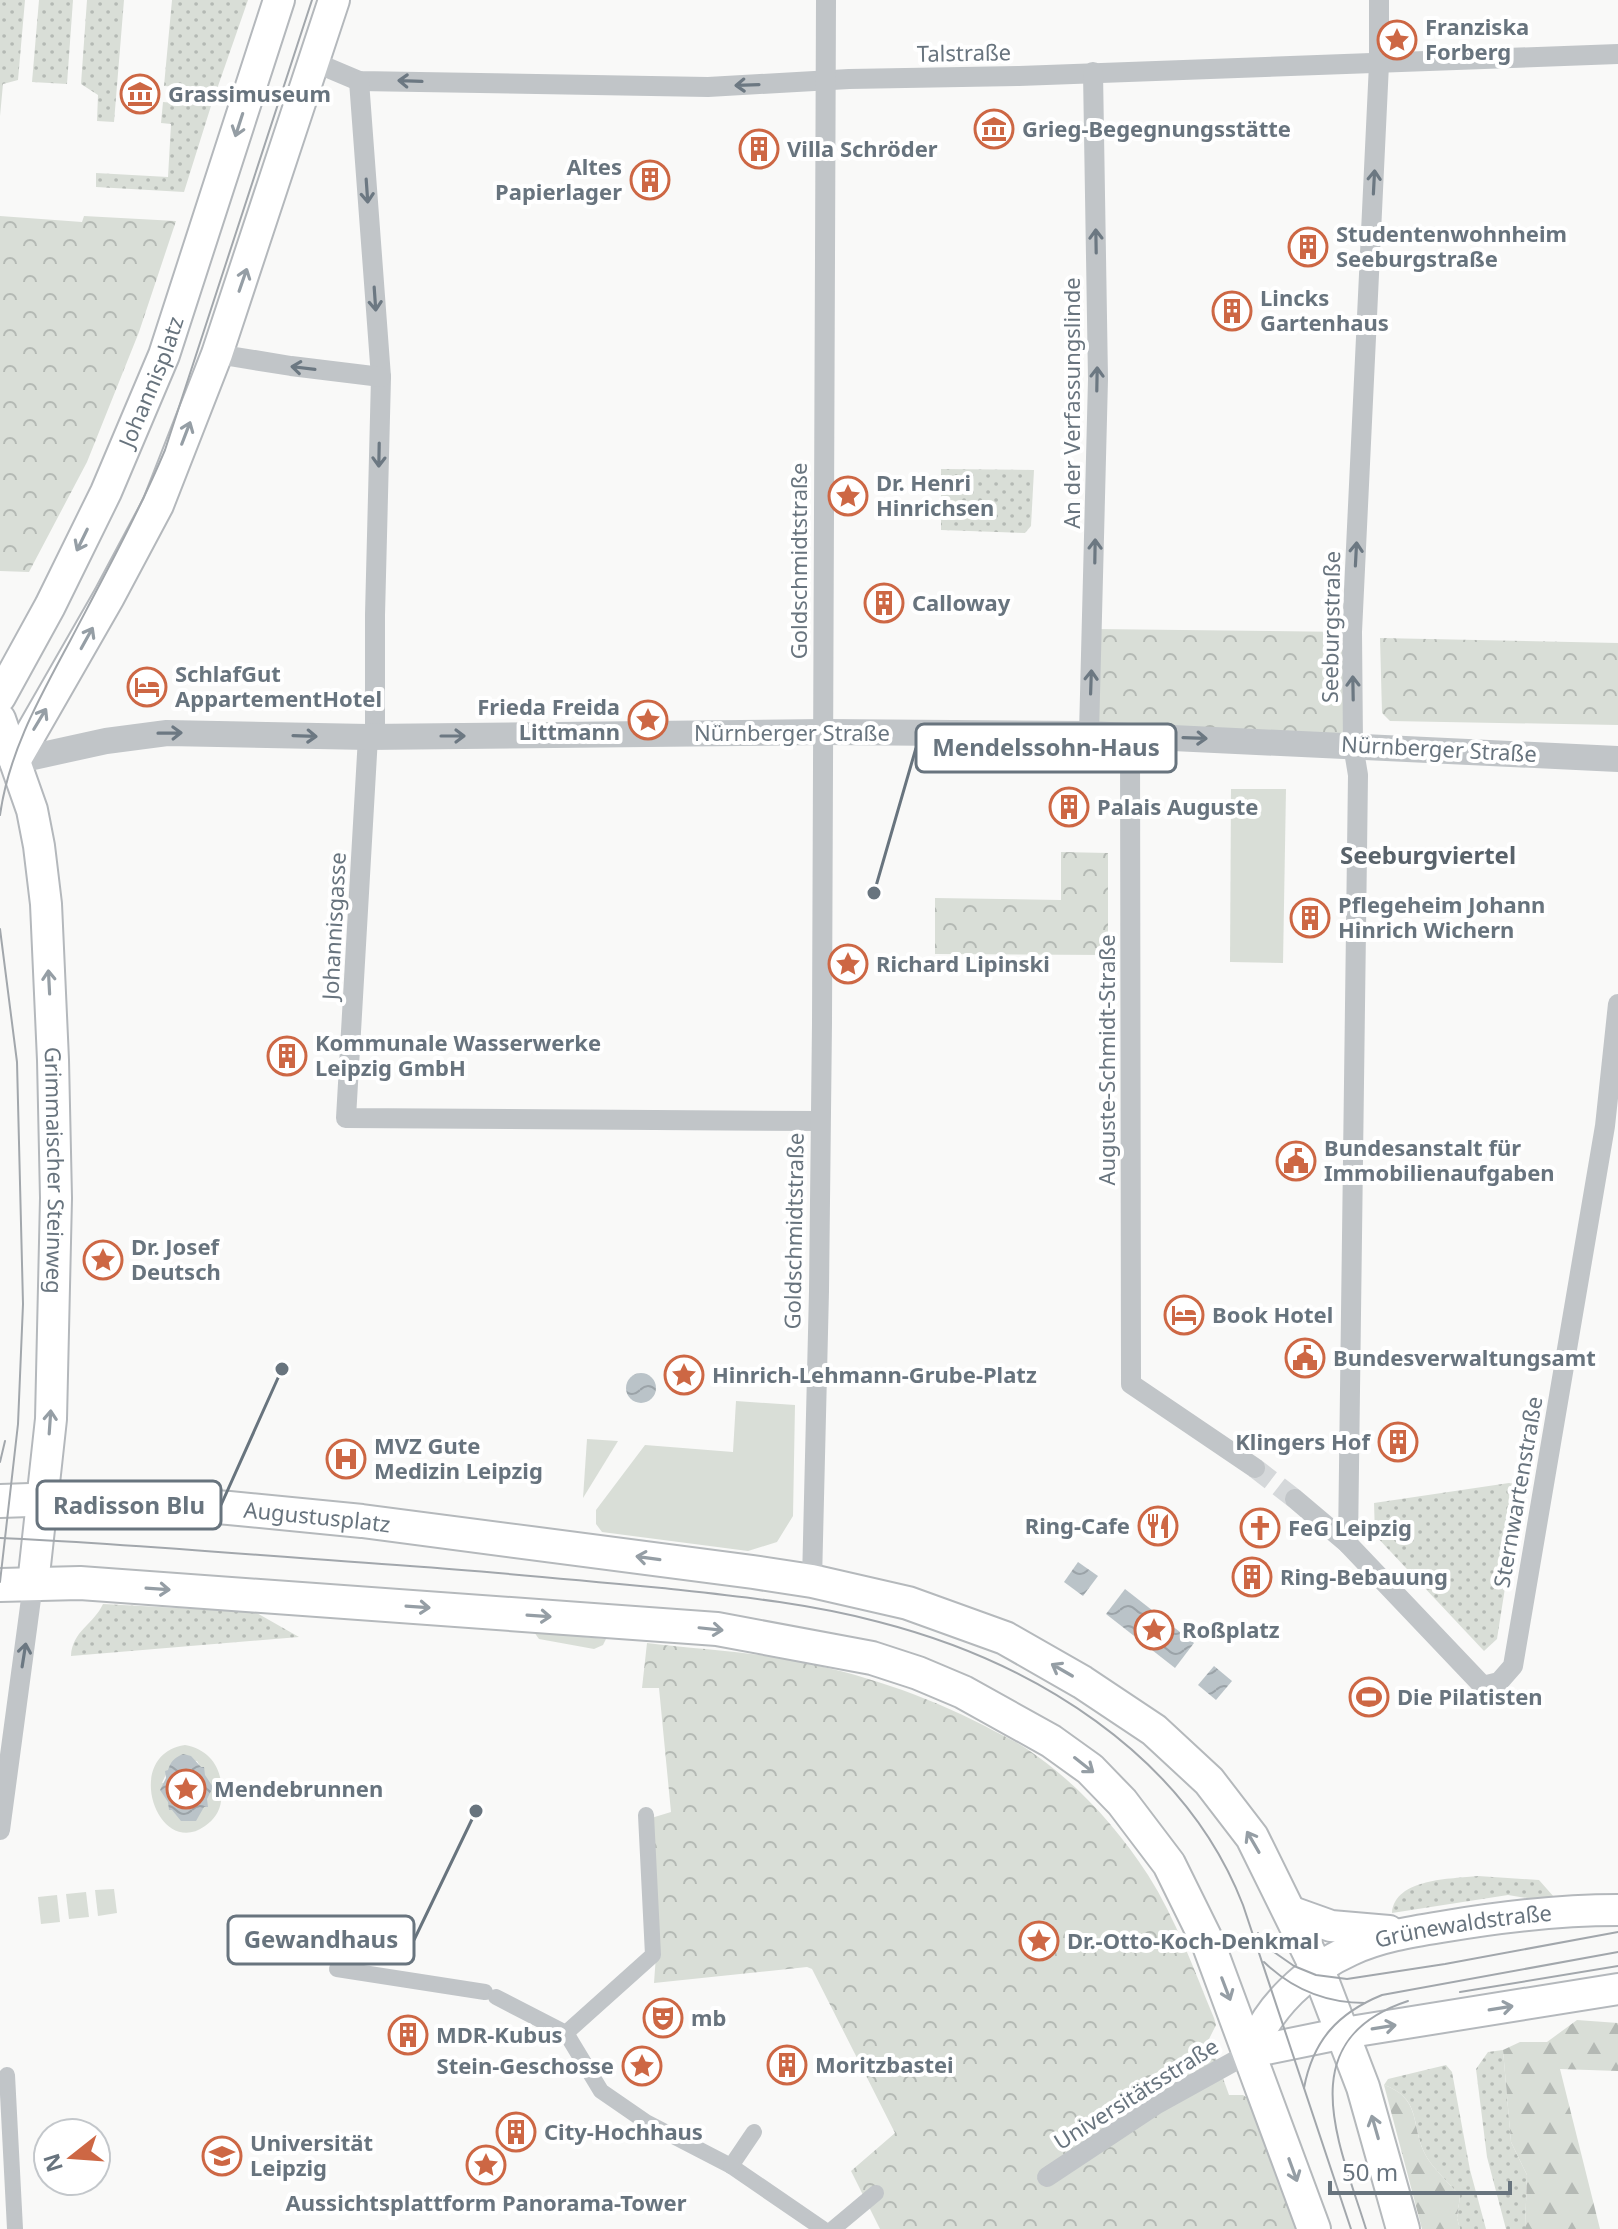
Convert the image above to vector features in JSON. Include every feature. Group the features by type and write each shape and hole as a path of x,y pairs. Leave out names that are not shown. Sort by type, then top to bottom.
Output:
{"main road":[{"name":"Johannisplatz","path":"0,697 50,606 106,492 164,355 279,0"},
{"path":"8,762 150,524 217,354 334,0"},
{"path":"0,719 8,762"},
{"name":"Grimmaischer Steinweg","path":"8,762 35,825 46,904 55,1108 51,1419 33,1584"},
{"name":"Augustusplatz","path":"0,1501 90,1498 229,1508 538,1543 812,1581"},
{"path":"812,1581 908,1603 1005,1638 1082,1682 1154,1730 1209,1781 1252,1837 1317,1970 1363,2087 1403,2229"},
{"path":"0,1585 80,1583 717,1629 872,1658 963,1692 1051,1741 1090,1769 1148,1834 1169,1864 1201,1926 1251,2052 1314,2229"},
{"name":"Grünewaldstraße","path":"1317,1970 1367,1943 1411,1932 1511,1916 1618,1910"},
{"path":"1289,1911 1331,1926 1411,1932"},
{"path":"1251,2052 1258,2033 1281,2001 1317,1970"},
{"path":"1251,2052 1344,2033 1618,1989"}],"street":[{"name":"Goldschmidtstraße","path":"812,1581 819,1291 826,0"},
{"name":"Seeburgstraße","path":"1348,1544 1358,789 1353,745 1352,632 1379,64 1379,0"},
{"name":"Talstraße","path":"314,62 359,81 641,88 1618,54"},
{"name":"An der Verfassungslinde","path":"1089,734 1098,379 1093,72"},
{"path":"217,354 381,377 359,81"},
{"name":"Johannisgasse","path":"346,1118 372,737 381,377"},
{"name":"Nürnberger Straße","path":"8,762 106,741 167,733 372,737 823,732 1089,734 1618,759"},
{"name":"Auguste-Schmidt-Straße","path":"1130,736 1131,1384 1255,1468"},
{"name":"Sternwartenstraße","path":"1348,1544 1483,1686 1499,1682 1513,1666 1610,1140 1618,1004"},
{"name":"Goldschmidtstraße","path":"346,1118 820,1121"},
{"path":"1295,1499 1348,1544"},
{"path":"0,1830 33,1584"},
{"path":"566,2033 653,1955 646,1815"},
{"path":"337,1969 491,1994 566,2033 601,2091 646,2122 731,2166 823,2229"},
{"name":"Universitätsstraße","path":"1047,2177 1157,2104 1251,2052"},
{"path":"7,2075 10,2185 15,2229"},
{"path":"731,2166 754,2132"},
{"path":"833,2229 876,2193"}],"green space":[{"path":"0,0 25,0 18,80 3,84 0,116"},
{"path":"39,0 73,0 67,84 32,82"},
{"path":"87,0 124,0 114,122 97,121 98,95 81,84"},
{"path":"172,0 248,0 217,89 164,86"},
{"path":"163,102 211,106 184,192 96,187 96,173 168,177 171,124 161,123"},
{"path":"0,216 82,222 84,216 176,221 139,332 87,462 29,572 0,571"},
{"path":"941,469 1034,470 1031,526 1025,533 941,530"},
{"path":"1093,629 1352,632 1353,745 1089,734"},
{"path":"1380,638 1618,643 1618,725 1390,721 1382,713"},
{"path":"1231,789 1286,789 1283,963 1230,962"},
{"path":"1061,852 1108,853 1108,955 935,954 935,898 1061,900"},
{"path":"736,1401 795,1405 793,1516 777,1542 748,1551 602,1532 596,1524 596,1510 645,1445 733,1452"},
{"path":"587,1439 618,1441 583,1498"},
{"path":"1509,1483 1521,1485 1497,1639 1484,1651 1375,1535 1374,1503"},
{"path":"103,1604 255,1612 299,1637 71,1656 75,1640"},
{"path":"534,1632 606,1639 603,1645 594,1649 539,1639"},
{"path":"647,1643 791,1660 890,1686 938,1704 1012,1740 1062,1775 1123,1840 1167,1909 1214,2018 1216,2025 1209,2039 1229,2095 1243,2095 1252,2101 1301,2229 880,2229 851,2171 895,2133 812,1969 807,1967 654,1983 656,1955 648,1819 671,1812 659,1688 642,1688"},
{"path":"185,1745 195,1748 210,1758 219,1772 222,1791 216,1815 205,1826 188,1833 173,1829 161,1818 153,1802 151,1784 155,1767 166,1753","holes":["197,1761 205,1775 162,1783 168,1770"]},
{"path":"1478,1876 1539,1880 1554,1897 1539,1900 1508,1895 1392,1913 1395,1901 1413,1887 1426,1882"},
{"path":"114,1889 117,1913 98,1916 95,1890"},
{"path":"86,1892 89,1917 69,1919 66,1894"},
{"path":"57,1895 60,1922 41,1924 38,1897"},
{"path":"1577,2020 1618,2023 1618,2071 1560,2069 1600,2229 1525,2229 1527,2175 1511,2142 1503,2050 1520,2042 1547,2042"},
{"path":"1503,2050 1511,2142 1527,2175 1525,2229 1506,2229 1487,2157 1476,2069 1488,2052"},
{"path":"1446,2065 1452,2072 1470,2170 1486,2229 1460,2229 1457,2218 1460,2196 1427,2158 1409,2104 1396,2090 1384,2085 1388,2079"},
{"path":"1384,2085 1404,2097 1413,2113 1427,2158 1460,2196 1457,2218 1460,2229 1422,2229"}],"water":[{"path":"641,1373 652,1377 656,1388 652,1399 641,1403 630,1399 626,1388 630,1377"},
{"path":"1078,1562 1098,1576 1083,1596 1064,1582"},
{"path":"1125,1589 1194,1643 1175,1668 1106,1614"},
{"path":"1214,1666 1232,1681 1216,1700 1198,1685"},
{"name":"Mendebrunnen","path":"183,1754 191,1756 204,1767 213,1787 207,1799 208,1807 204,1807 196,1821 181,1821 169,1810 160,1790 166,1778 165,1771 173,1760"}],"tunnel":[{"path":"1255,1468 1295,1499"}],"tram line":[{"path":"0,815 4,791 27,725 165,450 312,0"},
{"path":"0,929 17,1062 23,1304 18,1424 0,1582"},
{"path":"0,1462 5,1441"},
{"path":"0,1538 473,1571 771,1601 879,1622 936,1639 992,1661 1096,1721 1142,1759 1183,1802 1217,1851 1243,1905 1351,2229"},
{"path":"1258,1933 1271,1950 1294,1966 1316,1975 1347,1979 1618,1932"},
{"path":"1304,2088 1314,2056 1330,2030 1353,2010 1382,1995 1618,1952"},
{"path":"1264,1962 1286,1980 1310,1993 1365,2003"},
{"path":"1460,1992 1618,1966"},
{"path":"1366,2229 1336,2130 1333,2098 1336,2068 1348,2041 1371,2019 1408,2001"}],"place":[{"name":"Franziska Forberg","path":"1397,40"},
{"name":"Grassimuseum","path":"140,94"},
{"name":"Grieg-Begegnungsstätte","path":"994,129"},
{"name":"Villa Schröder","path":"759,149"},
{"name":"Altes Papierlager","path":"650,180"},
{"name":"Studentenwohnheim Seeburgstraße","path":"1308,247"},
{"name":"Lincks Gartenhaus","path":"1232,311"},
{"name":"Dr. Henri Hinrichsen","path":"848,496"},
{"name":"Calloway","path":"884,603"},
{"name":"SchlafGut AppartementHotel","path":"147,687"},
{"name":"Frieda Freida Littmann","path":"648,720"},
{"name":"Palais Auguste","path":"1069,807"},
{"name":"Mendelssohn-Haus","path":"874,893"},
{"name":"Pflegeheim Johann Hinrich Wichern","path":"1310,918"},
{"name":"Richard Lipinski","path":"848,964"},
{"name":"Kommunale Wasserwerke Leipzig GmbH","path":"287,1056"},
{"name":"Bundesanstalt für Immobilienaufgaben","path":"1296,1161"},
{"name":"Dr. Josef Deutsch","path":"103,1260"},
{"name":"Book Hotel","path":"1184,1315"},
{"name":"Bundesverwaltungsamt","path":"1305,1358"},
{"name":"Radisson Blu","path":"282,1369"},
{"name":"Hinrich-Lehmann-Grube-Platz","path":"684,1375"},
{"name":"Klingers Hof","path":"1398,1442"},
{"name":"MVZ Gute Medizin Leipzig","path":"346,1459"},
{"name":"Ring-Cafe","path":"1158,1526"},
{"name":"FeG Leipzig","path":"1260,1528"},
{"name":"Ring-Bebauung","path":"1252,1577"},
{"name":"Roßplatz","path":"1154,1630"},
{"name":"Die Pilatisten","path":"1369,1697"},
{"name":"Mendebrunnen","path":"186,1789"},
{"name":"Gewandhaus","path":"476,1811"},
{"name":"Dr.-Otto-Koch-Denkmal","path":"1039,1941"},
{"name":"mb","path":"663,2018"},
{"name":"MDR-Kubus","path":"408,2035"},
{"name":"Moritzbastei","path":"787,2065"},
{"name":"Stein-Geschosse","path":"642,2066"},
{"name":"City-Hochhaus","path":"516,2132"},
{"name":"Universität Leipzig","path":"222,2156"},
{"name":"Aussichtsplattform Panorama-Tower","path":"486,2165"}],"district":[{"name":"Seeburgviertel","path":"1428,856"}]}
